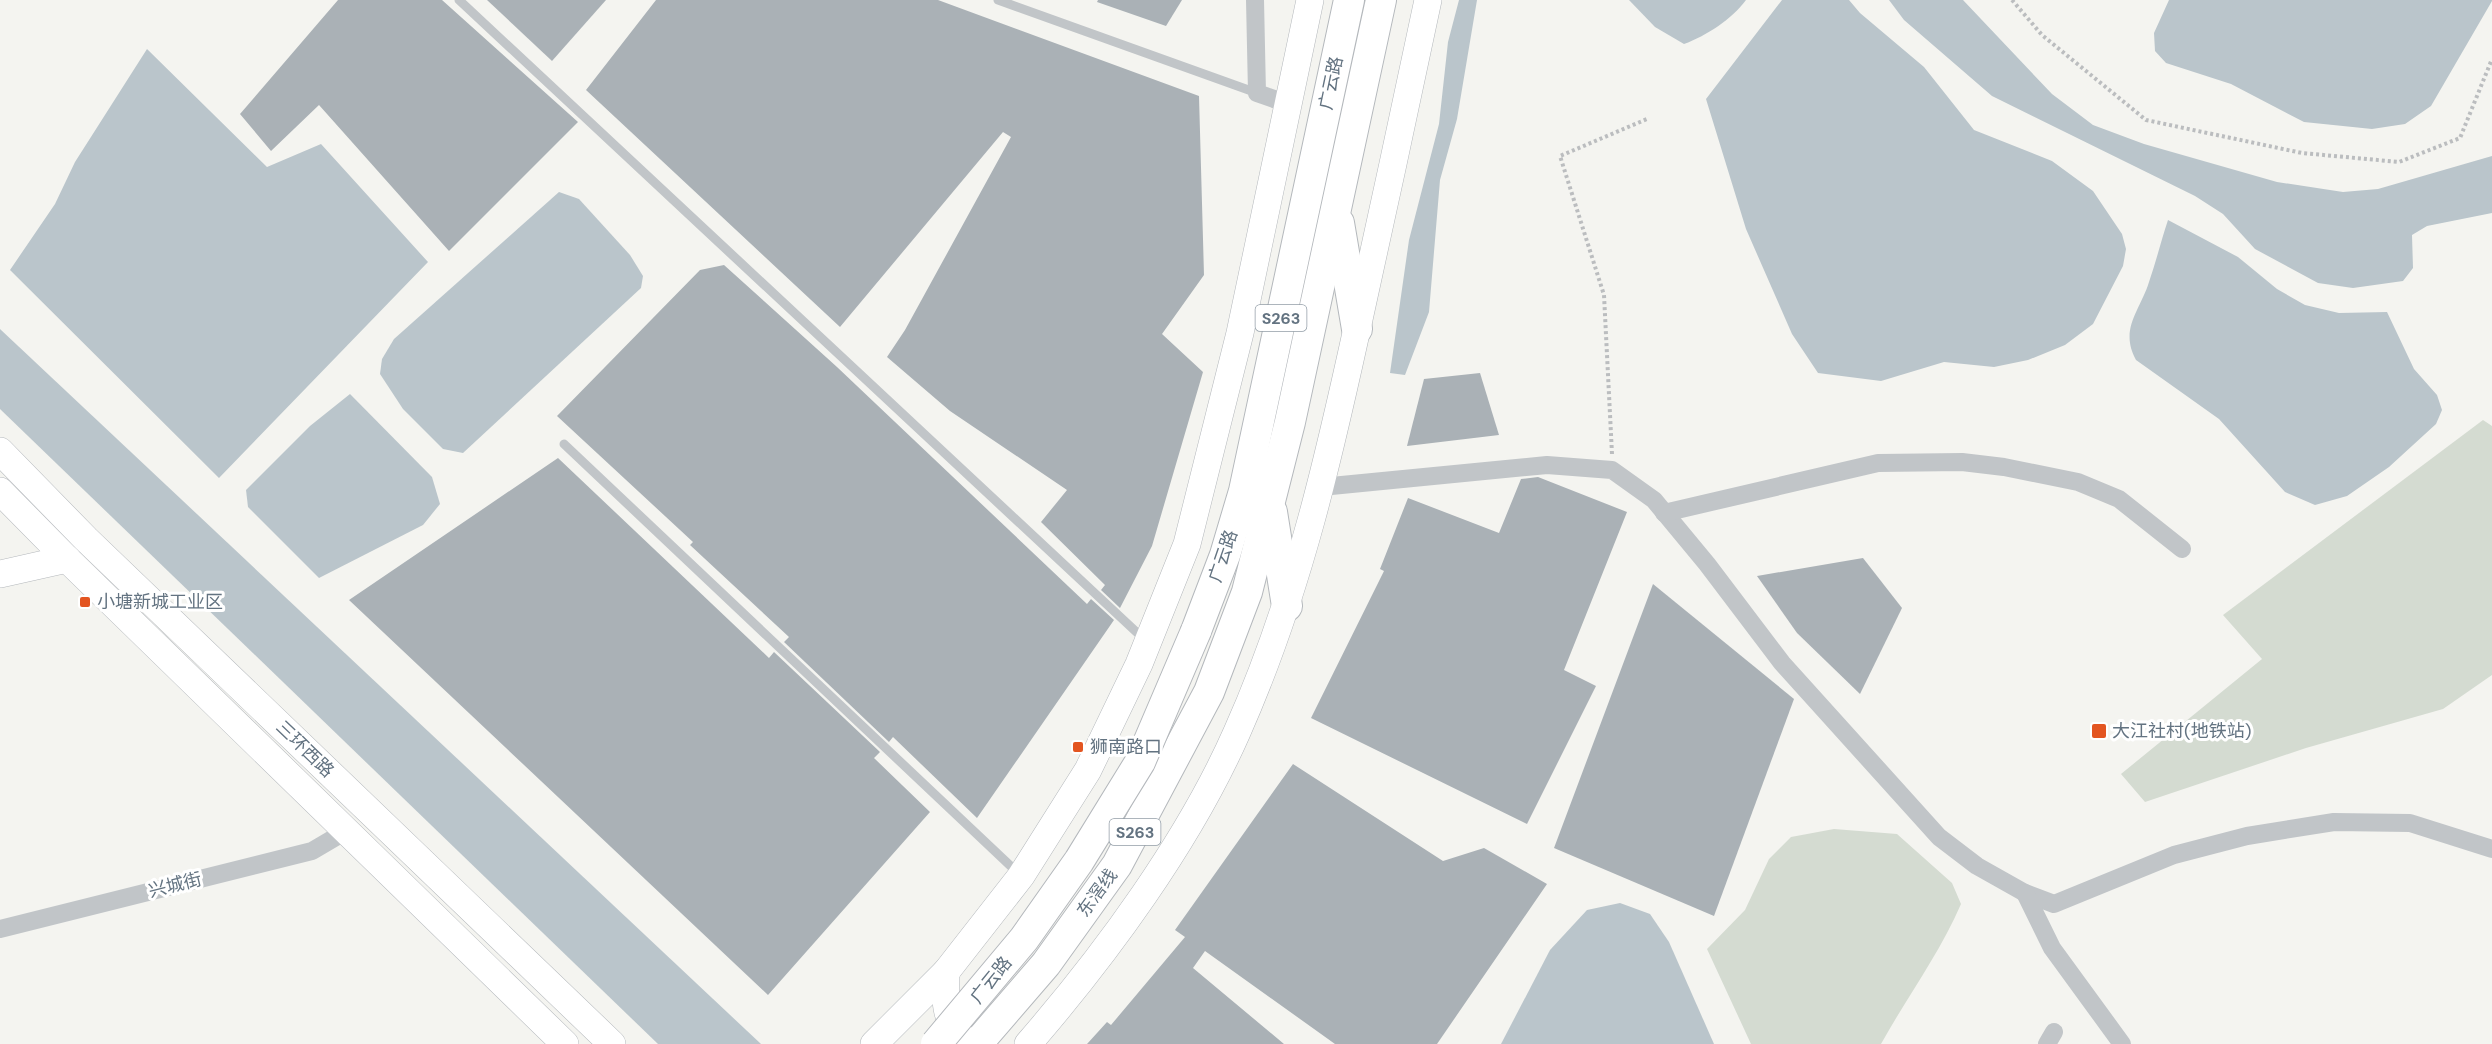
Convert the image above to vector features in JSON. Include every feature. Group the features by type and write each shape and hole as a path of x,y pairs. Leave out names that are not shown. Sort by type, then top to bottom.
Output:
{"main road":[{"name":"S263","path":"874,1044 946,972 1021,876 1088,770 1148,642 1187,544 1240,333 1310,0"},
{"name":"广云路","path":"936,1044 1024,939 1079,861 1140,762 1196,630 1225,555 1244,491 1349,0"},
{"name":"广云路","path":"1247,591 1290,422 1381,0"},
{"name":"S263","path":"1028,1044 1066,1000 1135,906 1186,829 1236,734 1287,606 1332,446 1428,0"},
{"path":"1337,206 1357,329"},
{"name":"三环西路","path":"0,451 86,539 612,1044"},
{"name":"三环西路","path":"0,491 565,1044"},
{"path":"1270,500 1287,606"},
{"path":"0,574 67,559"},
{"name":"东滘线","path":"977,1044 1046,964 1117,866 1209,692 1247,591"},
{"path":"946,972 945,1000 949,1019 958,1035 970,1044"}],"street":[{"path":"1255,0 1257,93 1288,104"},
{"path":"1664,513 1878,463 1962,462 2004,467 2078,482 2119,499 2182,549"},
{"path":"1321,487 1547,465 1612,470 1654,500 1782,663 1939,837 1977,866 2025,892 2054,904 2174,855 2247,836 2334,822 2410,824 2492,849"},
{"name":"兴城街","path":"0,928 312,851 346,831"},
{"path":"2025,892 2052,948 2122,1044"}],"lane":[{"path":"459,0 1148,642"},
{"path":"998,0 1257,93"},
{"path":"564,444 1021,876"}],"path":[{"path":"2012,0 2042,35 2146,120 2302,153 2399,162 2460,138 2492,59"},
{"path":"1612,470 1604,296 1560,156 1647,119"}],"shaded area":[{"path":"1459,0 1477,0 1457,119 1440,180 1429,312 1405,375 1390,373 1409,240 1439,124 1448,42"},
{"path":"1629,0 1746,0 1734,14 1718,26 1684,44 1655,27"},
{"path":"1782,0 1849,0 1860,13 1924,67 1974,130 2052,161 2093,191 2122,234 2126,249 2123,266 2093,324 2065,345 2028,360 1994,367 1944,362 1881,381 1818,373 1792,334 1746,229 1706,99"},
{"path":"1889,0 1963,0 2052,94 2093,125 2144,144 2277,182 2343,192 2378,189 2492,156 2492,213 2427,226 2412,235 2413,268 2403,281 2353,288 2318,283 2255,249 2223,214 2195,196 1992,96 1904,20"},
{"path":"2169,0 2492,1 2431,106 2405,124 2372,129 2304,122 2231,84 2166,63 2155,51 2154,33"},
{"path":"147,49 267,167 321,144 428,262 219,478 10,270 55,204 75,162"},
{"path":"559,192 579,199 630,255 643,276 641,288 463,453 443,449 403,409 380,374 382,359 394,339"},
{"path":"2168,220 2238,257 2277,289 2305,305 2339,313 2387,312 2414,369 2437,395 2442,410 2436,424 2389,467 2347,496 2315,505 2285,492 2219,419 2136,360 2131,349 2130,329 2149,282"},
{"path":"0,329 761,1044 658,1044 0,409"},
{"path":"350,394 432,477 440,504 423,525 319,578 248,507 246,490 310,426"},
{"path":"2483,420 2492,426 2492,675 2443,709 2306,748 2145,802 2121,774 2262,659 2223,615"},
{"path":"1834,829 1897,834 1952,883 1961,904 1933,957 1881,1044 1751,1044 1707,949 1745,910 1769,859 1791,837"},
{"path":"1620,903 1650,914 1669,942 1714,1044 1501,1044 1550,950 1587,910"}],"building":[{"path":"338,0 442,0 578,122 449,251 319,105 271,151 240,114"},
{"path":"487,0 606,0 552,61"},
{"path":"656,0 938,0 1199,96 1204,275 1162,334 1203,372 1152,546 1120,608 1101,590 1105,585 1041,522 1067,490 950,411 887,357 905,330 1011,137 1003,132 840,327 586,90"},
{"path":"1098,0 1182,0 1166,26 1097,2"},
{"path":"724,265 837,367 1087,604 1091,599 1114,620 977,818 893,737 889,742 784,642 789,637 690,545 693,542 557,416 700,270"},
{"path":"1480,373 1499,435 1407,446 1424,379"},
{"path":"558,458 769,658 774,652 880,752 874,758 930,812 768,995 349,600"},
{"path":"1538,477 1627,512 1564,670 1596,686 1527,824 1311,718 1384,571 1380,569 1408,498 1499,533 1521,479"},
{"path":"1863,558 1902,608 1860,694 1797,633 1757,576"},
{"path":"1653,584 1794,699 1714,916 1554,848"},
{"path":"1293,764 1443,861 1484,848 1547,884 1437,1044 1335,1044 1205,951 1193,968 1284,1044 1087,1044 1107,1022 1111,1025 1185,937 1175,930"}],"place":[{"name":"小塘新城工业区","path":"85,602"},
{"name":"大江社村(地铁站)","path":"2099,731"},
{"name":"狮南路口","path":"1078,747"}]}
